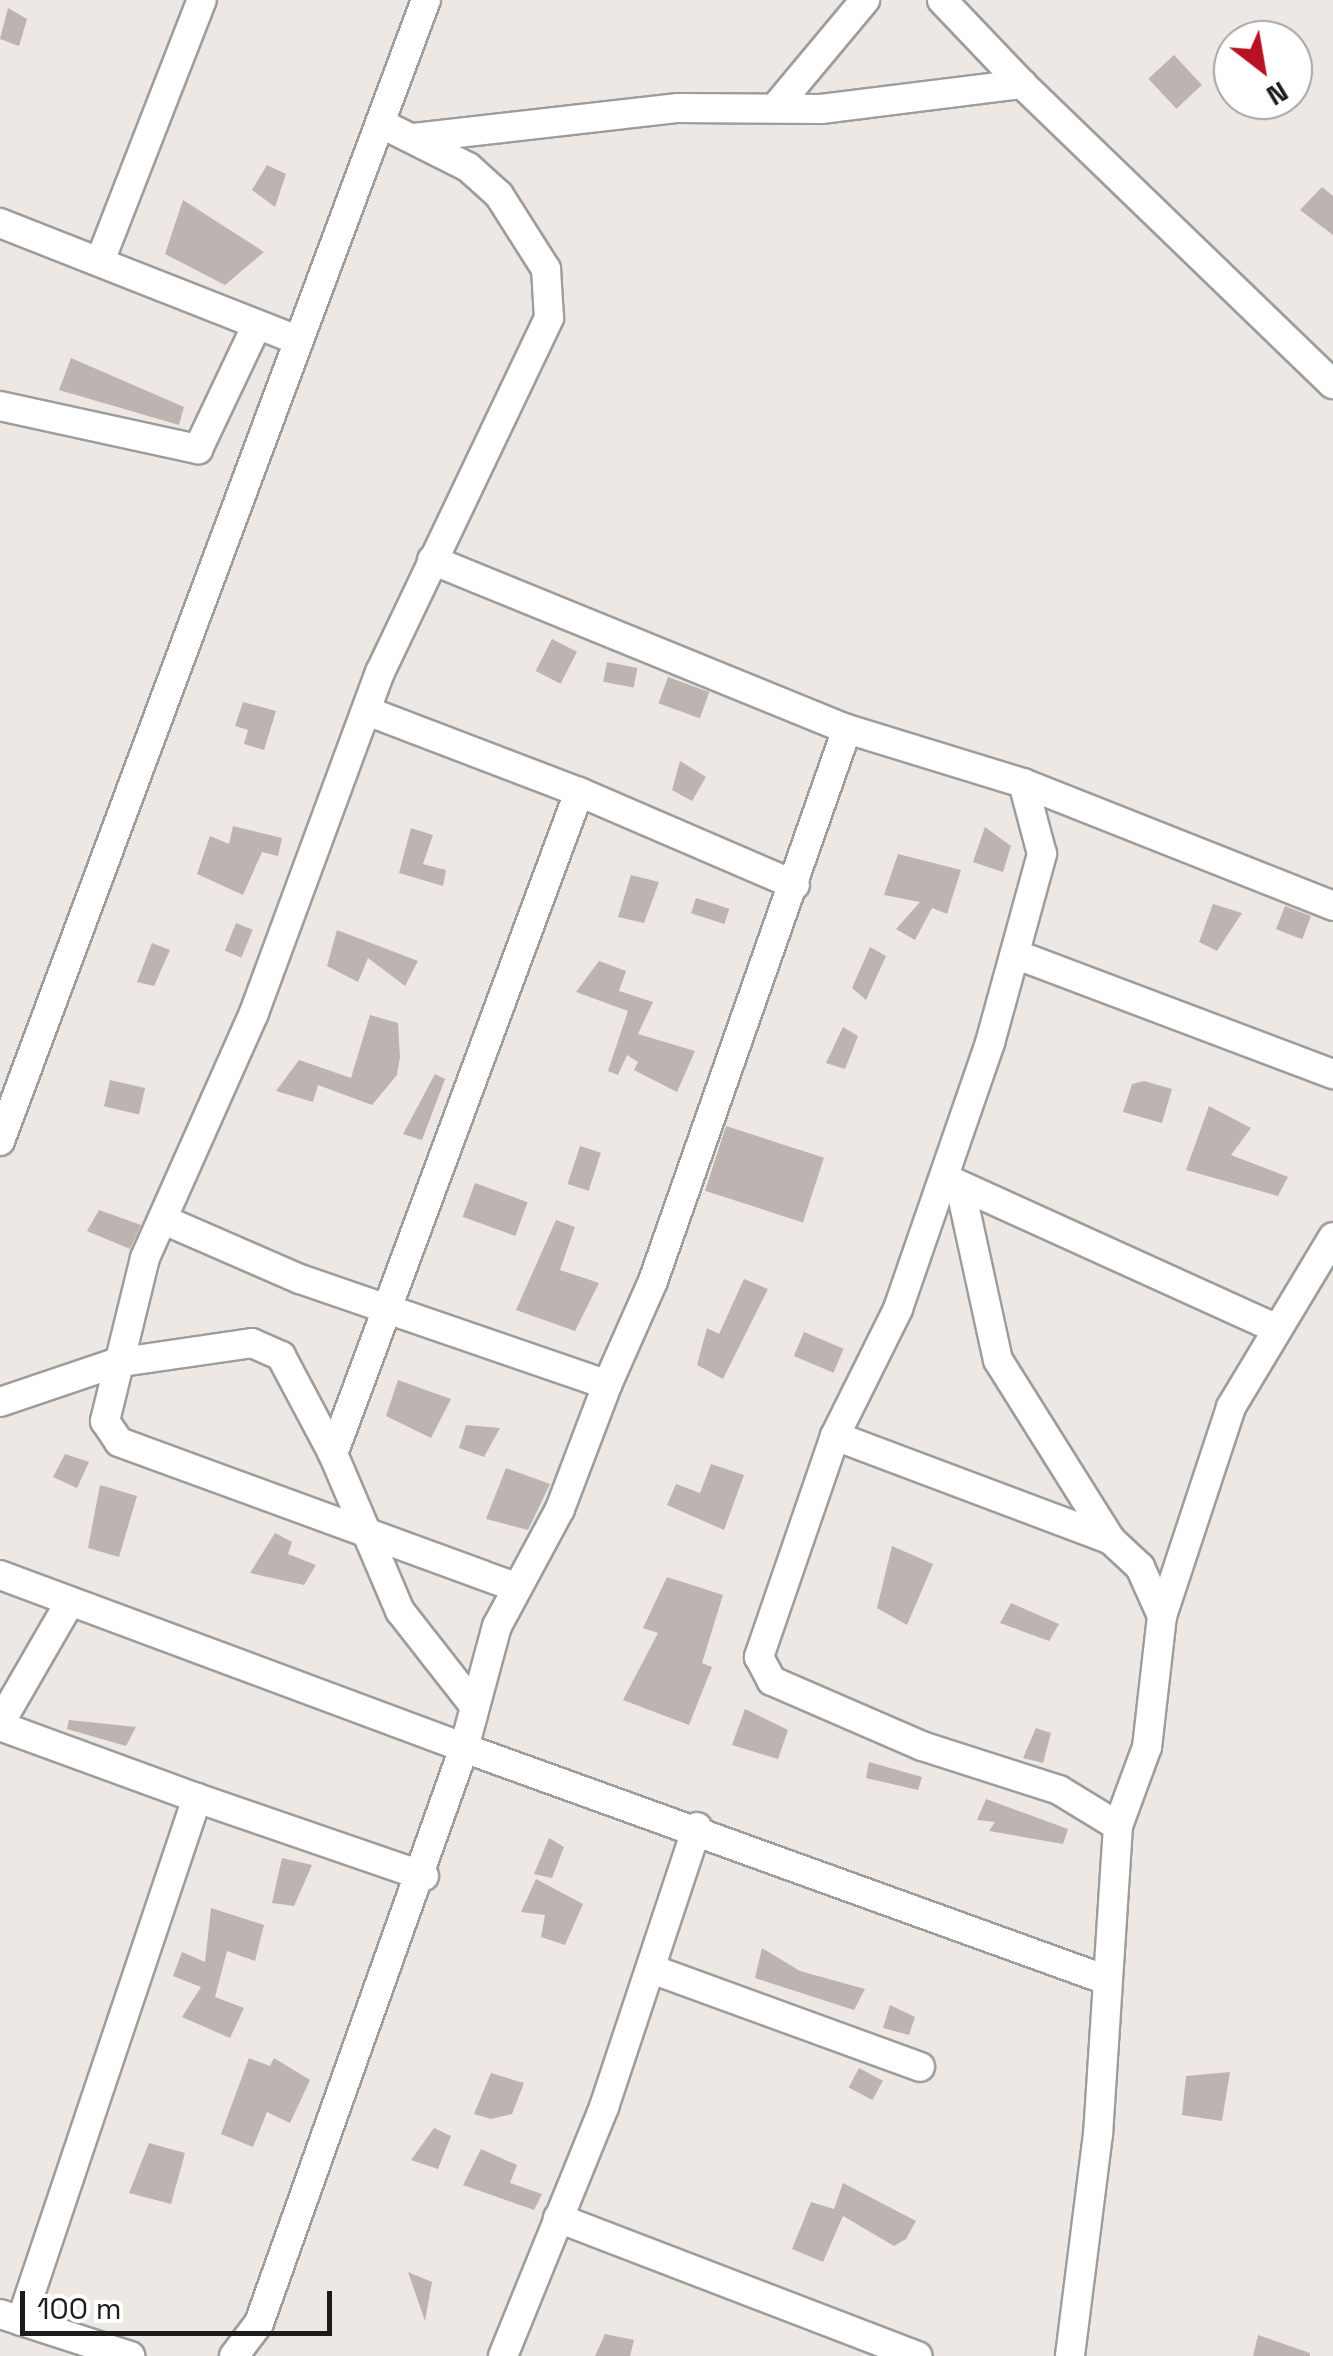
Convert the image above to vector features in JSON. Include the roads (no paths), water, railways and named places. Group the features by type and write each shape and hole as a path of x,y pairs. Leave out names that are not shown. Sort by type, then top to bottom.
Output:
{"street":[{"path":"100,261 202,0"},
{"path":"0,1141 426,0"},
{"path":"775,108 865,0"},
{"path":"942,0 1022,84 1333,384"},
{"path":"414,138 678,108 775,108 1022,84"},
{"path":"380,123 414,138 498,194 551,286 534,365 432,560 367,711 164,1220 114,1363 104,1421 119,1442 369,1528 513,1586"},
{"path":"0,223 298,340"},
{"path":"0,406 198,449 257,325"},
{"path":"432,560 848,729 1023,783 1333,906"},
{"path":"367,711 579,792 795,884"},
{"path":"234,2356 258,2324 424,1876 464,1748 472,1703 513,1586 560,1509 795,884 848,729"},
{"path":"1023,783 1043,832 1015,954 952,1182 898,1308 835,1436 759,1658 762,1671 922,1746 1059,1790 1118,1826"},
{"path":"333,1454 382,1304 579,792"},
{"path":"1015,954 1333,1074"},
{"path":"952,1182 1273,1327"},
{"path":"952,1182 998,1360 1111,1540 1140,1567 1162,1616"},
{"path":"164,1220 608,1385"},
{"path":"1070,2356 1098,2134 1104,1979 1118,1826 1147,1747 1162,1616 1230,1407 1273,1327 1333,1236"},
{"path":"0,1402 114,1363 215,1346 273,1348 333,1454 369,1528 400,1611 472,1703"},
{"path":"835,1436 1111,1540"},
{"path":"0,1575 68,1605 464,1748 697,1827 1104,1979"},
{"path":"68,1605 0,1725 196,1798 424,1876"},
{"path":"130,2356 10,2317 196,1798"},
{"path":"503,2356 654,1970 697,1827"},
{"path":"654,1970 920,2067"},
{"path":"558,2218 917,2356"}]}
